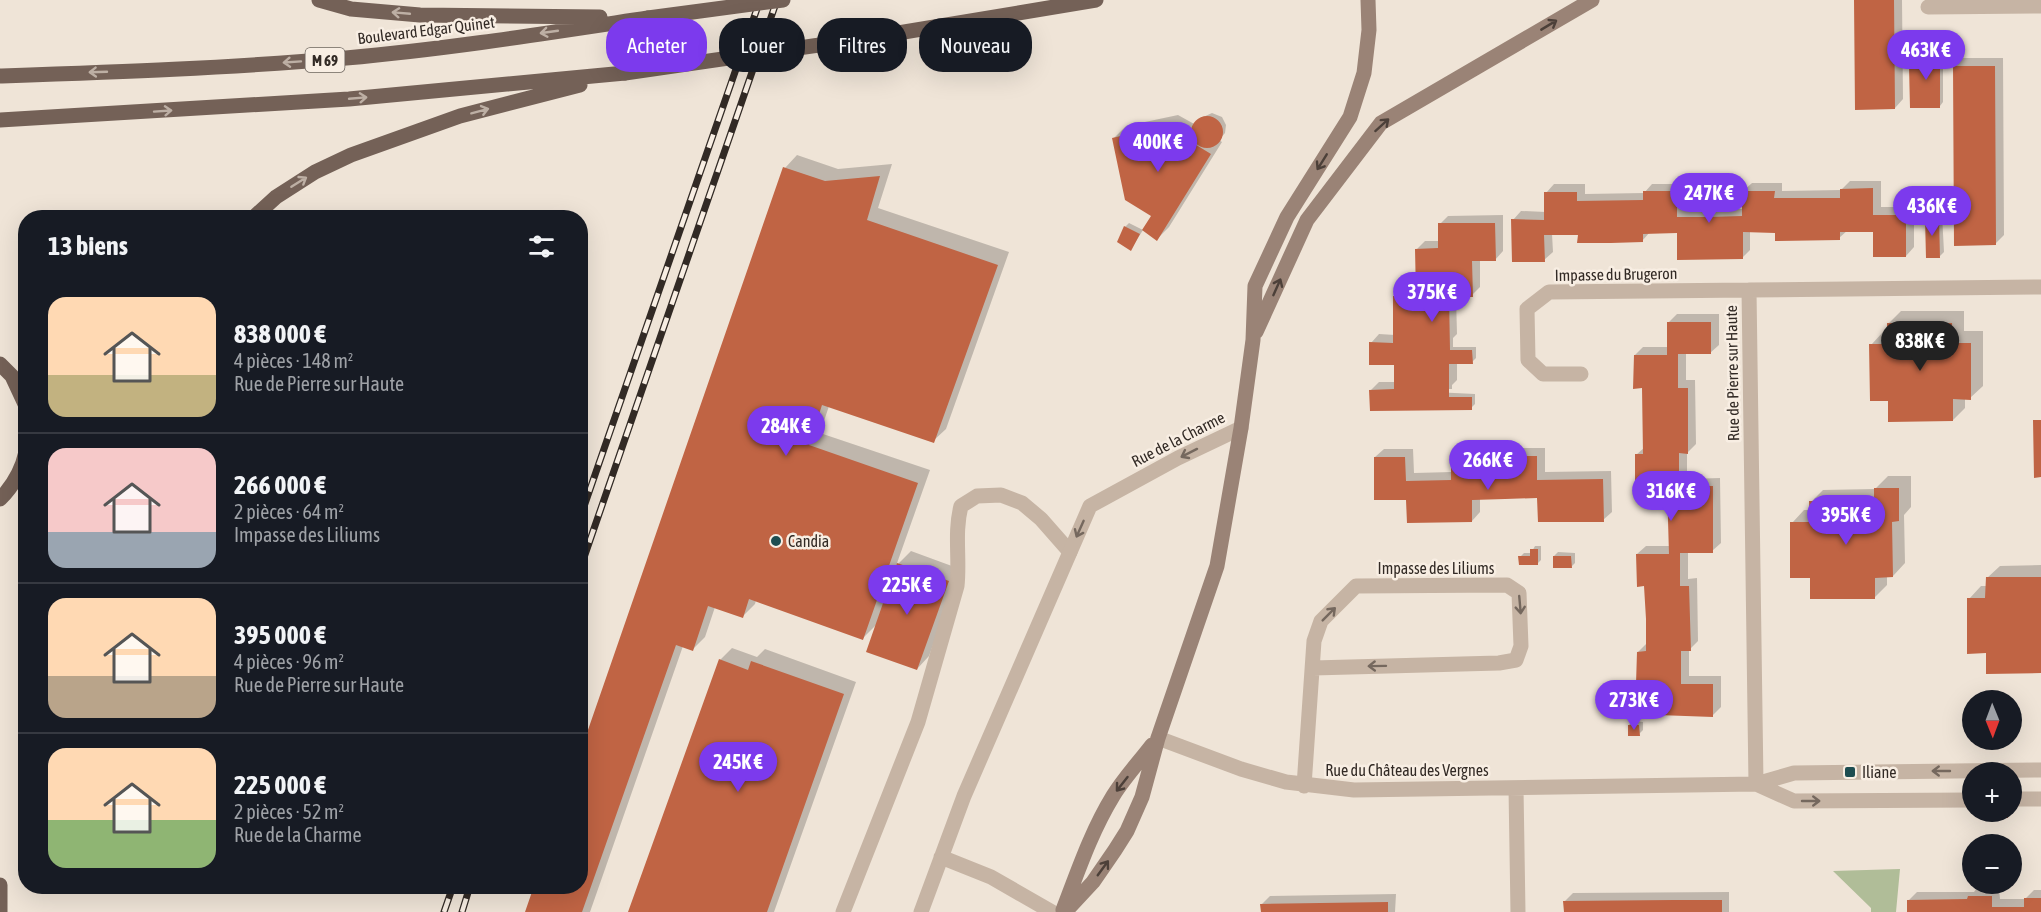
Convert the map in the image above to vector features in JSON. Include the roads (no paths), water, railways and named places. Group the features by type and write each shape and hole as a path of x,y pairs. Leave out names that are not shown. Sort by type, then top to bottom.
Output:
{"main road":[{"path":"319,0 351,9 420,15 648,18"},
{"name":"Boulevard Edgar Quinet","path":"648,18 783,0"},
{"path":"0,120 349,99 625,73 868,38 1096,0"},
{"path":"1241,428 1253,340 1255,286 1287,217 1350,117 1364,73 1369,30 1368,0"},
{"path":"1253,340 1307,220 1381,123 1592,0"},
{"name":"Boulevard Edgar Quinet","path":"0,76 166,70 346,58 606,24"},
{"path":"262,210 285,191 315,172 351,155 460,116 625,73"},
{"path":"0,364 12,376 18,389"},
{"name":"Rue de la Charme","path":"1064,912 1093,882 1127,831 1142,797 1158,738 1216,566 1241,428"},
{"path":"0,499 9,490 18,474"},
{"path":"1064,912 1089,840 1101,817 1114,795 1158,738"},
{"path":"0,885 0,912"}],"street":[{"path":"1928,6 2041,6"},
{"name":"Rue de Pierre sur Haute","path":"1756,784 1749,290 2041,286"},
{"name":"Impasse du Brugeron","path":"1581,374 1543,374 1528,360 1527,309 1549,292 1749,290"},
{"name":"Rue de la Charme","path":"921,912 964,796 1090,506 1188,453 1241,428"},
{"path":"843,912 918,722 957,586 960,565 957,521 961,507 977,496 1001,495 1022,503 1041,519 1070,552"},
{"name":"Impasse des Liliums","path":"1304,786 1314,641 1321,621 1356,586 1507,585 1519,593 1521,646 1516,660 1499,663 1313,668"},
{"name":"Rue du Château des Vergnes","path":"1158,738 1241,769 1304,786 1354,790 1756,784 1794,773 2041,770"},
{"name":"Rue du Château des Vergnes","path":"1756,784 1794,801 1962,800"},
{"path":"1516,788 1518,912"},
{"path":"2022,799 2041,799"},
{"path":"941,857 991,877 1053,912"}],"railway":[{"path":"588,495 760,0"},
{"path":"588,546 777,0"},
{"path":"444,912 450,894"},
{"path":"462,912 468,894"}],"place":[{"name":"Candia","path":"776,541"},
{"name":"Iliane","path":"1850,772"}]}
